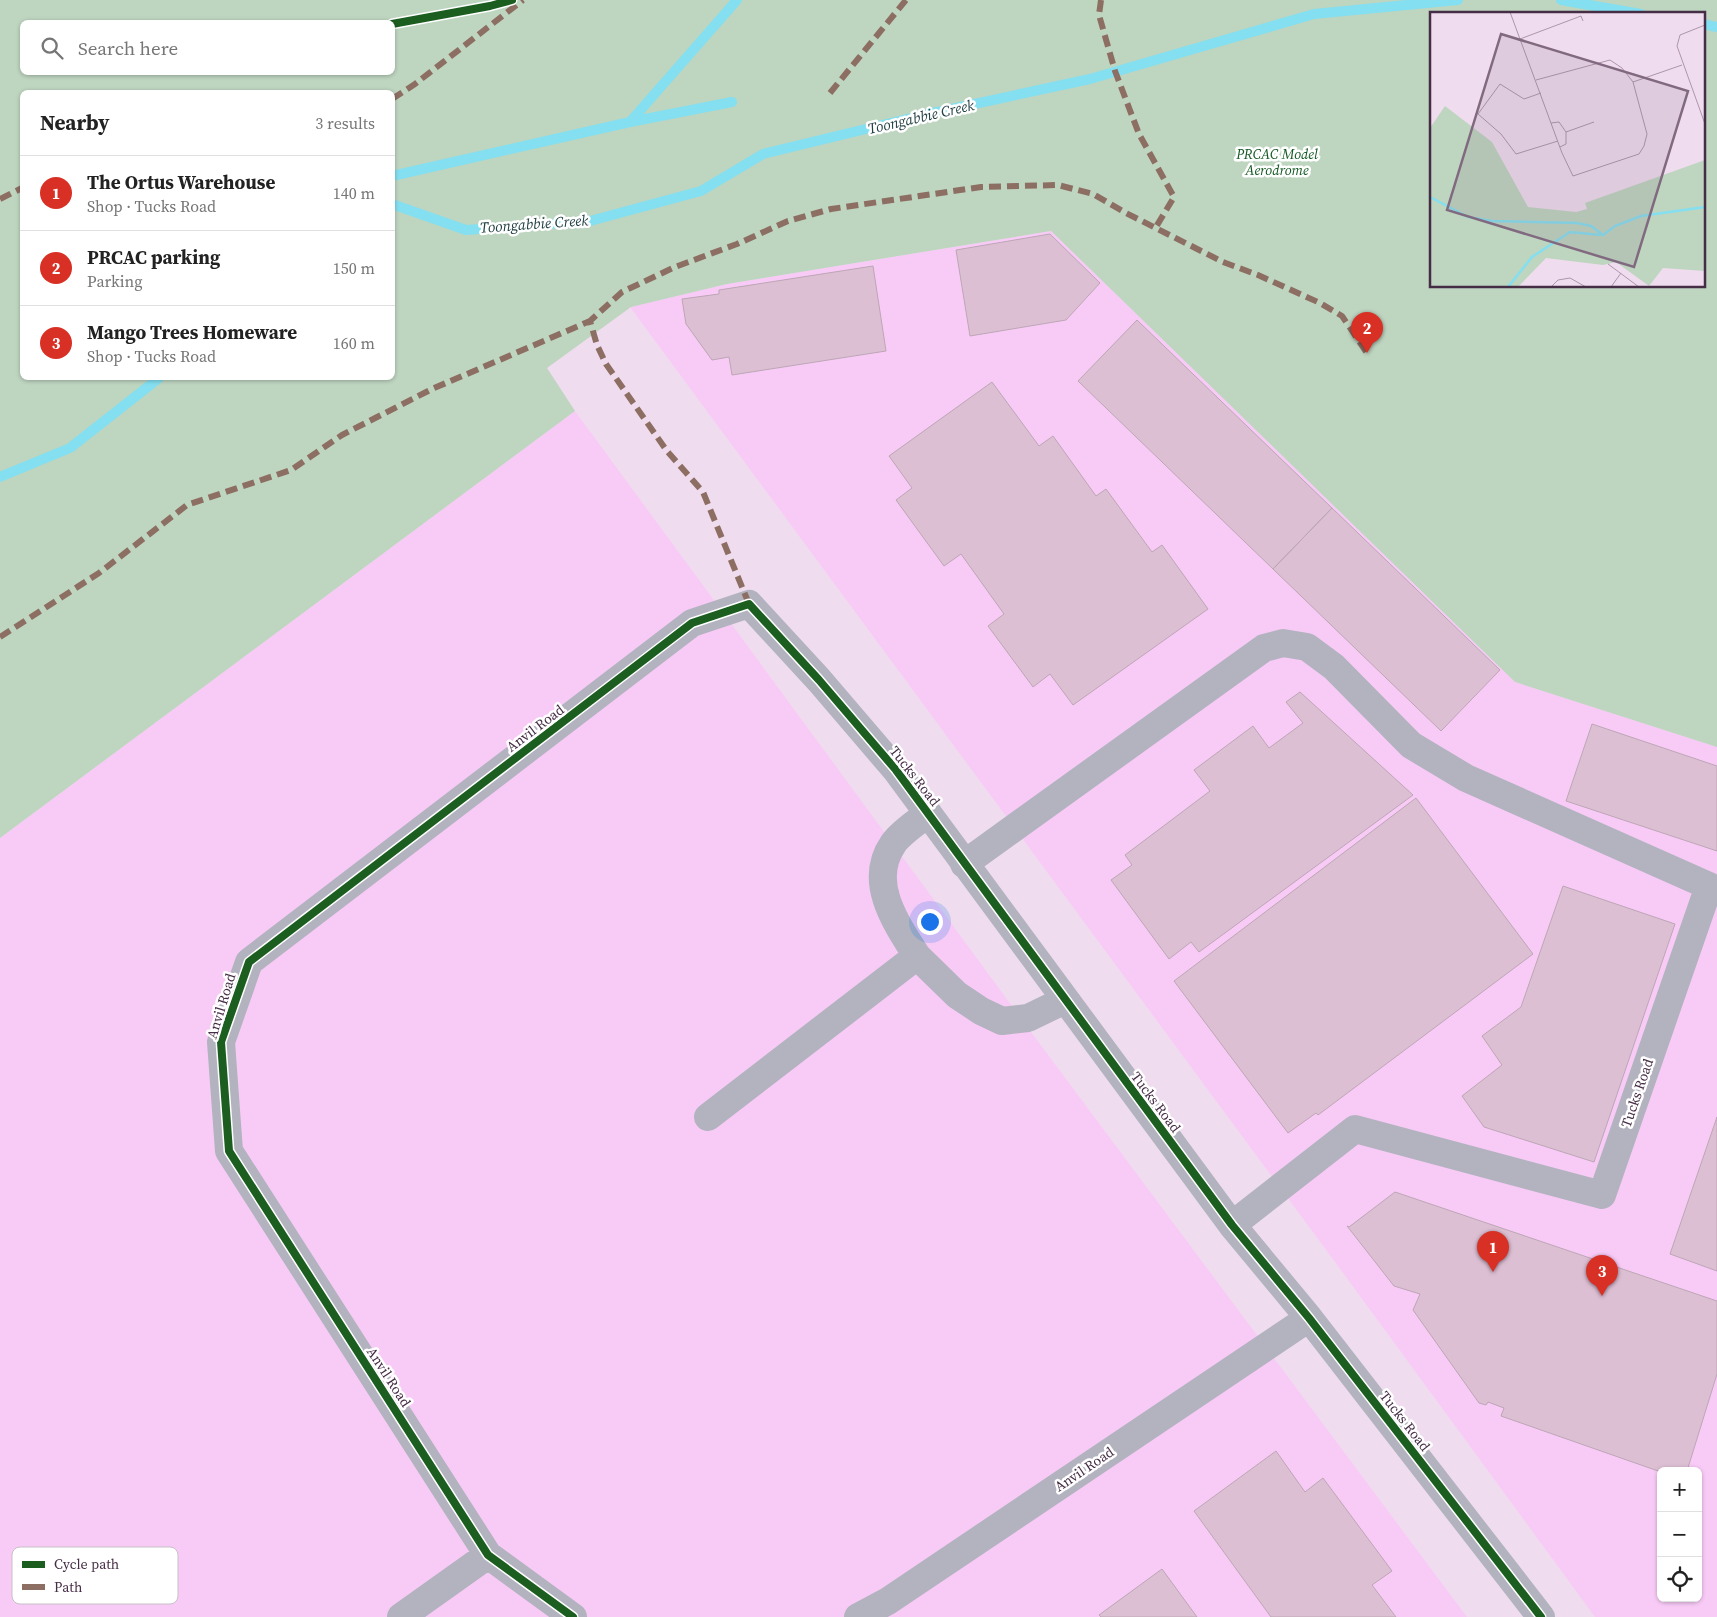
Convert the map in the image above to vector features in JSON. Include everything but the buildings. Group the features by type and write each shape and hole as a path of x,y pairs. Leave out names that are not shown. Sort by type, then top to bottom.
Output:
{"street":[{"name":"Tucks Road","path":"749,604 819,680 896,770 1232,1225 1309,1318 1541,1617"},
{"name":"Anvil Road","path":"573,1617 488,1555 229,1151 221,1042 249,962 692,623 749,604"},
{"name":"Tucks Road","path":"964,864 1264,648 1284,643 1307,647 1334,667 1411,746 1466,778 1709,886 1602,1195 1354,1129 1232,1225"},
{"path":"928,813 894,842 885,859 884,883 888,908 917,956 957,995 981,1011 1002,1021 1028,1018 1064,1000"},
{"path":"708,1118 917,956"},
{"name":"Anvil Road","path":"858,1617 888,1601 1309,1318"},
{"path":"401,1617 488,1555"}],"shaded area":[{"path":"1051,231 1515,682 1717,747 1717,1617 1595,1617 630,307 727,284"},
{"path":"575,411 1034,1036 1467,1617 0,1617 0,838"}],"green space":[{"name":"PRCAC Model Aerodrome","path":"0,0 1717,0 1717,747 1515,682 1051,231 727,284 631,307 547,368 575,411 0,838"}],"waterway":[{"path":"395,175 630,122 737,0"},
{"name":"Toongabbie Creek","path":"395,205 466,230 590,221 701,191 763,154 928,114 1090,79 1314,14 1458,0"},
{"name":"Toongabbie Creek","path":"1561,0 1630,12"},
{"name":"Toongabbie Creek","path":"1704,24 1717,27"},
{"path":"630,122 732,102"},
{"name":"Toongabbie Creek","path":"0,477 70,448 156,380"}],"marked path":[{"path":"395,97 415,84 523,0"},
{"path":"830,93 906,0"},
{"path":"1101,0 1099,15 1115,71 1139,134 1174,197 1156,227"},
{"path":"749,604 703,492 667,451 606,364 597,345 590,321 622,292 675,267 737,244 788,221 831,209 981,187 1058,185 1093,194 1126,213 1223,262 1258,275 1320,303 1342,316 1367,353"},
{"path":"0,199 20,189"},
{"path":"0,637 99,573 187,505 291,470 342,435 432,389 590,321"}],"cycle path":[{"path":"395,23 490,6 512,0"},
{"path":"573,1617 488,1555 229,1151 221,1042 249,962 692,623 749,604 819,680 896,770 1232,1225 1309,1318 1541,1617"}],"place":[{"name":"PRCAC parking","path":"1367,353"},
{"name":"The Ortus Warehouse","path":"1493,1272"},
{"name":"Mango Trees Homeware","path":"1602,1296"}]}
